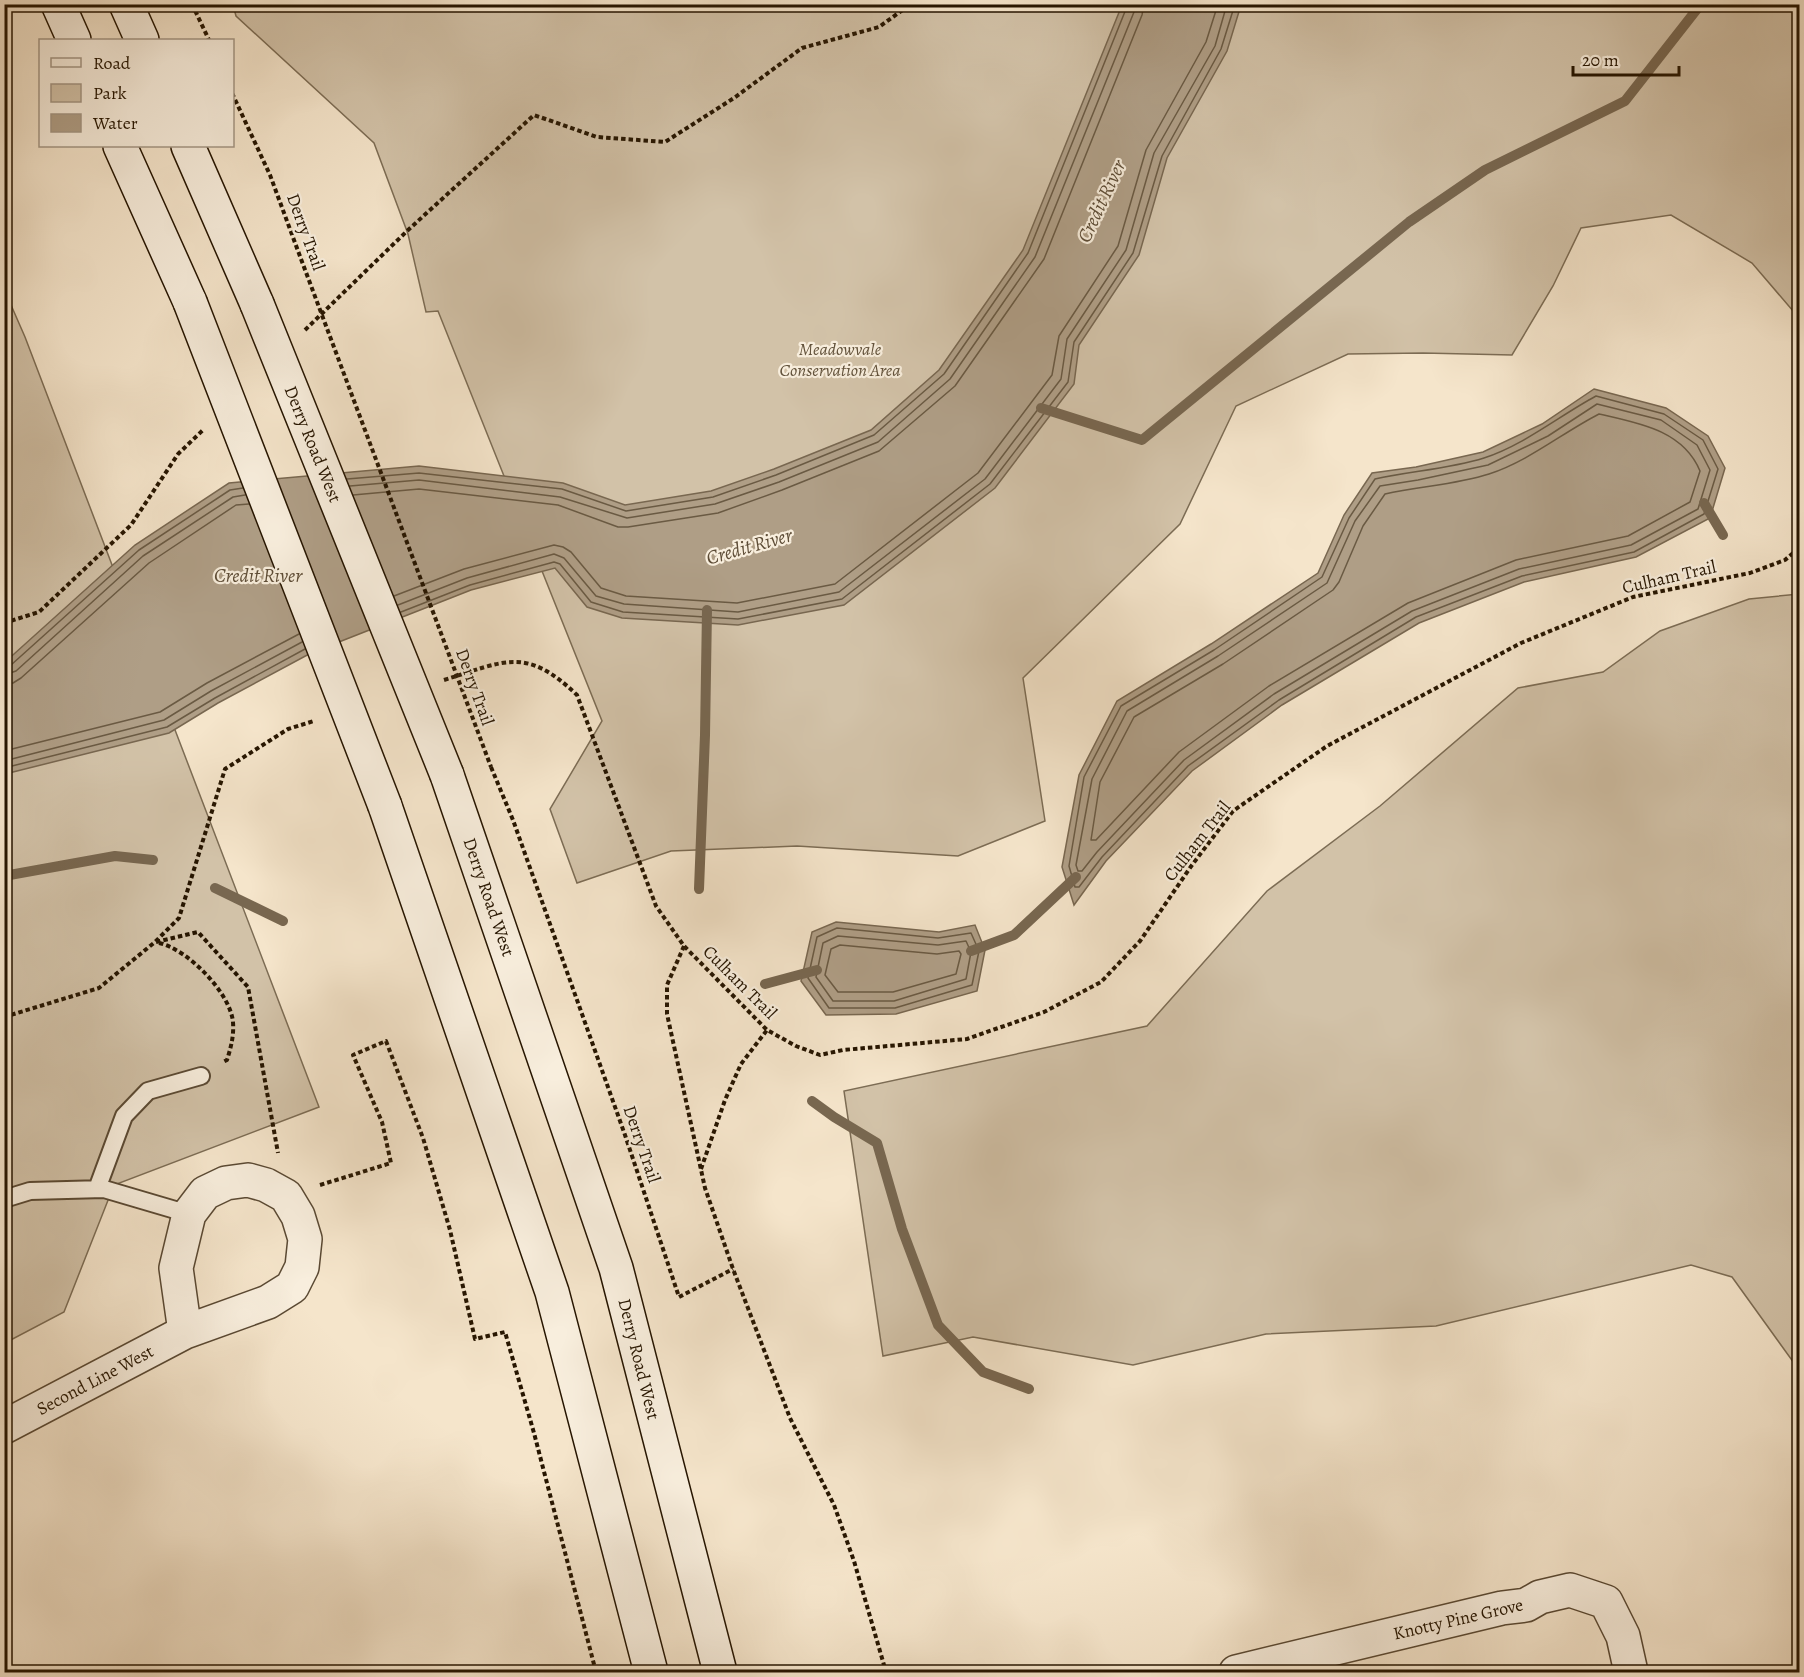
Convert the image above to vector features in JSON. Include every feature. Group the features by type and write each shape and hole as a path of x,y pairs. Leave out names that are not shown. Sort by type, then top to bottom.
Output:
{"main road":[{"path":"58,4 74,39"},
{"path":"126,4 142,39"},
{"path":"120,147 190,303 385,806 552,1292 651,1672"},
{"name":"Derry Road West","path":"188,147 257,304 447,775 616,1268 720,1672"},
{"path":"185,1332 176,1268 189,1214 205,1192 226,1183 248,1180 266,1185 286,1196"},
{"name":"Second Line West","path":"4,1427 185,1332 268,1302 292,1287 302,1267 305,1239 298,1216 286,1196"},
{"name":"Knotty Pine Grove","path":"1236,1672 1502,1608 1527,1605 1540,1597 1570,1590 1606,1602 1623,1636 1631,1672"}],"lane":[{"path":"98,1189 124,1116 148,1091 201,1076"},
{"path":"4,1199 30,1191 104,1189 189,1214"}],"path":[{"path":"192,4 208,39"},
{"path":"297,339 407,231 534,115 597,137 665,141 735,98 801,48 879,27 911,4"},
{"name":"Derry Trail","path":"234,97 270,175 491,767 513,820 625,1135 679,1297 733,1269"},
{"path":"4,623 39,612 131,525 178,454 203,429"},
{"name":"Culham Trail","path":"701,1170 667,1014 667,985 684,946 767,1030 796,1046 820,1055 843,1050 967,1039 1044,1012 1101,982 1140,941 1233,811 1327,746 1521,642 1633,597 1750,573 1785,560 1800,547"},
{"path":"4,1017 99,988 155,942 198,932 248,987 286,1196 391,1163 382,1122 353,1055 386,1041 423,1138 450,1230 475,1339 505,1332 534,1433 596,1672"},
{"path":"155,942 171,945 203,971 228,1002 233,1021 233,1041 227,1060 201,1076"},
{"path":"767,1030 741,1064 725,1100 701,1170 733,1269 790,1418 834,1505 854,1561 886,1672"}],"green space":[{"name":"Meadowvale Conservation Area","path":"233,5 1799,5 1799,318 1752,263 1671,215 1581,228 1553,286 1512,355 1348,354 1236,406 1180,524 1023,678 1045,821 958,856 797,846 671,851 577,883 550,809 602,721 438,311 426,312 408,234 374,143 236,16"},
{"path":"4,289 25,337 319,1107 114,1185 64,1312 5,1343"},
{"path":"1799,594 1799,1370 1732,1277 1691,1265 1436,1326 1266,1334 1133,1365 973,1337 883,1356 844,1091 1147,1026 1267,891 1380,806 1518,688 1603,672 1660,631 1749,599"}],"water":[{"name":"Credit River","path":"1122,5 1241,5 1227,51 1167,158 1139,255 1079,345 1074,384 995,488 844,605 738,625 622,618 587,607 555,568 471,590 311,653 218,703 169,733 5,774 4,663 135,545 229,483 419,466 563,483 625,505 711,491 774,469 871,430 939,370 1023,250"},
{"path":"1594,389 1666,408 1708,436 1725,468 1710,518 1636,557 1524,582 1419,623 1282,705 1192,771 1106,861 1074,905 1062,867 1079,775 1117,701 1211,644 1318,573 1344,515 1372,473 1416,467 1483,452 1542,424"},
{"path":"836,922 939,932 975,925 985,950 977,991 896,1014 826,1015 801,981 812,932"}],"waterway":[{"path":"1041,408 1142,440 1409,222 1485,170 1625,101 1701,4"},
{"path":"1704,503 1723,535"},
{"path":"699,889 707,610"},
{"path":"4,876 115,856 153,860"},
{"path":"971,951 1014,935 1076,877"},
{"path":"215,888 283,921"},
{"path":"765,984 817,970"},
{"path":"812,1101 877,1143 902,1229 938,1325 983,1372 1029,1389"}]}
